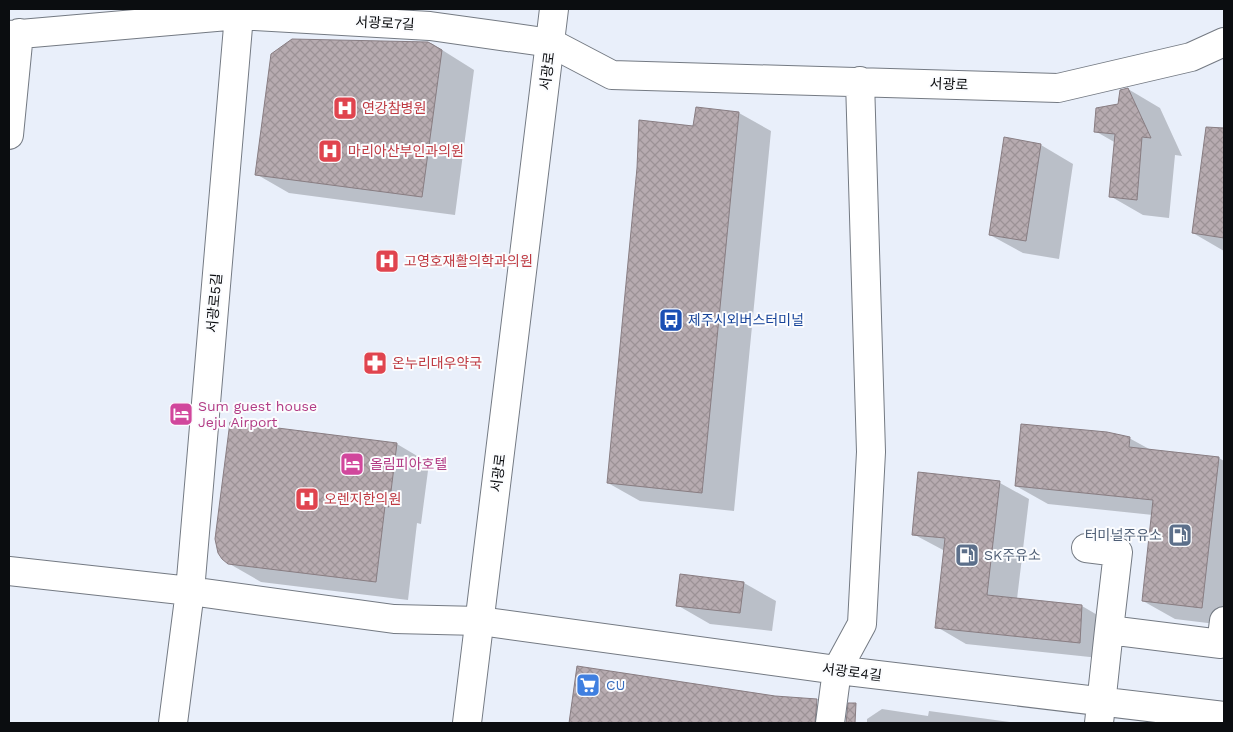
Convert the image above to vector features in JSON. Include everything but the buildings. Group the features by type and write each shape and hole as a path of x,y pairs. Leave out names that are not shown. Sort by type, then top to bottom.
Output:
{"street":[{"path":"551,43 554,9"},
{"name":"서광로7길","path":"14,34 240,15 430,26 551,43"},
{"name":"서광로5길","path":"173,723 190,590 240,15"},
{"path":"9,135 14,34"},
{"name":"서광로","path":"467,723 551,43 612,75 1058,88 1191,57 1224,42"},
{"path":"830,723 837,670 862,624 871,452 860,81"},
{"path":"1086,548 1118,552 1100,713"},
{"path":"9,571 190,590 394,619 480,621"},
{"name":"서광로4길","path":"480,621 837,670 1100,713 1224,716"},
{"path":"1109,630 1221,644 1224,621"}],"place":[{"name":"연강참병원","path":"345,108"},
{"name":"마리아산부인과의원","path":"330,151"},
{"name":"고영호재활의학과의원","path":"387,261"},
{"name":"제주시외버스터미널","path":"671,320"},
{"name":"온누리대우약국","path":"375,363"},
{"name":"Sum guest house Jeju Airport","path":"181,414"},
{"name":"올림피아호텔","path":"352,464"},
{"name":"오렌지한의원","path":"307,499"},
{"name":"터미널주유소","path":"1180,535"},
{"name":"SK주유소","path":"967,555"},
{"name":"CU","path":"588,685"}]}
